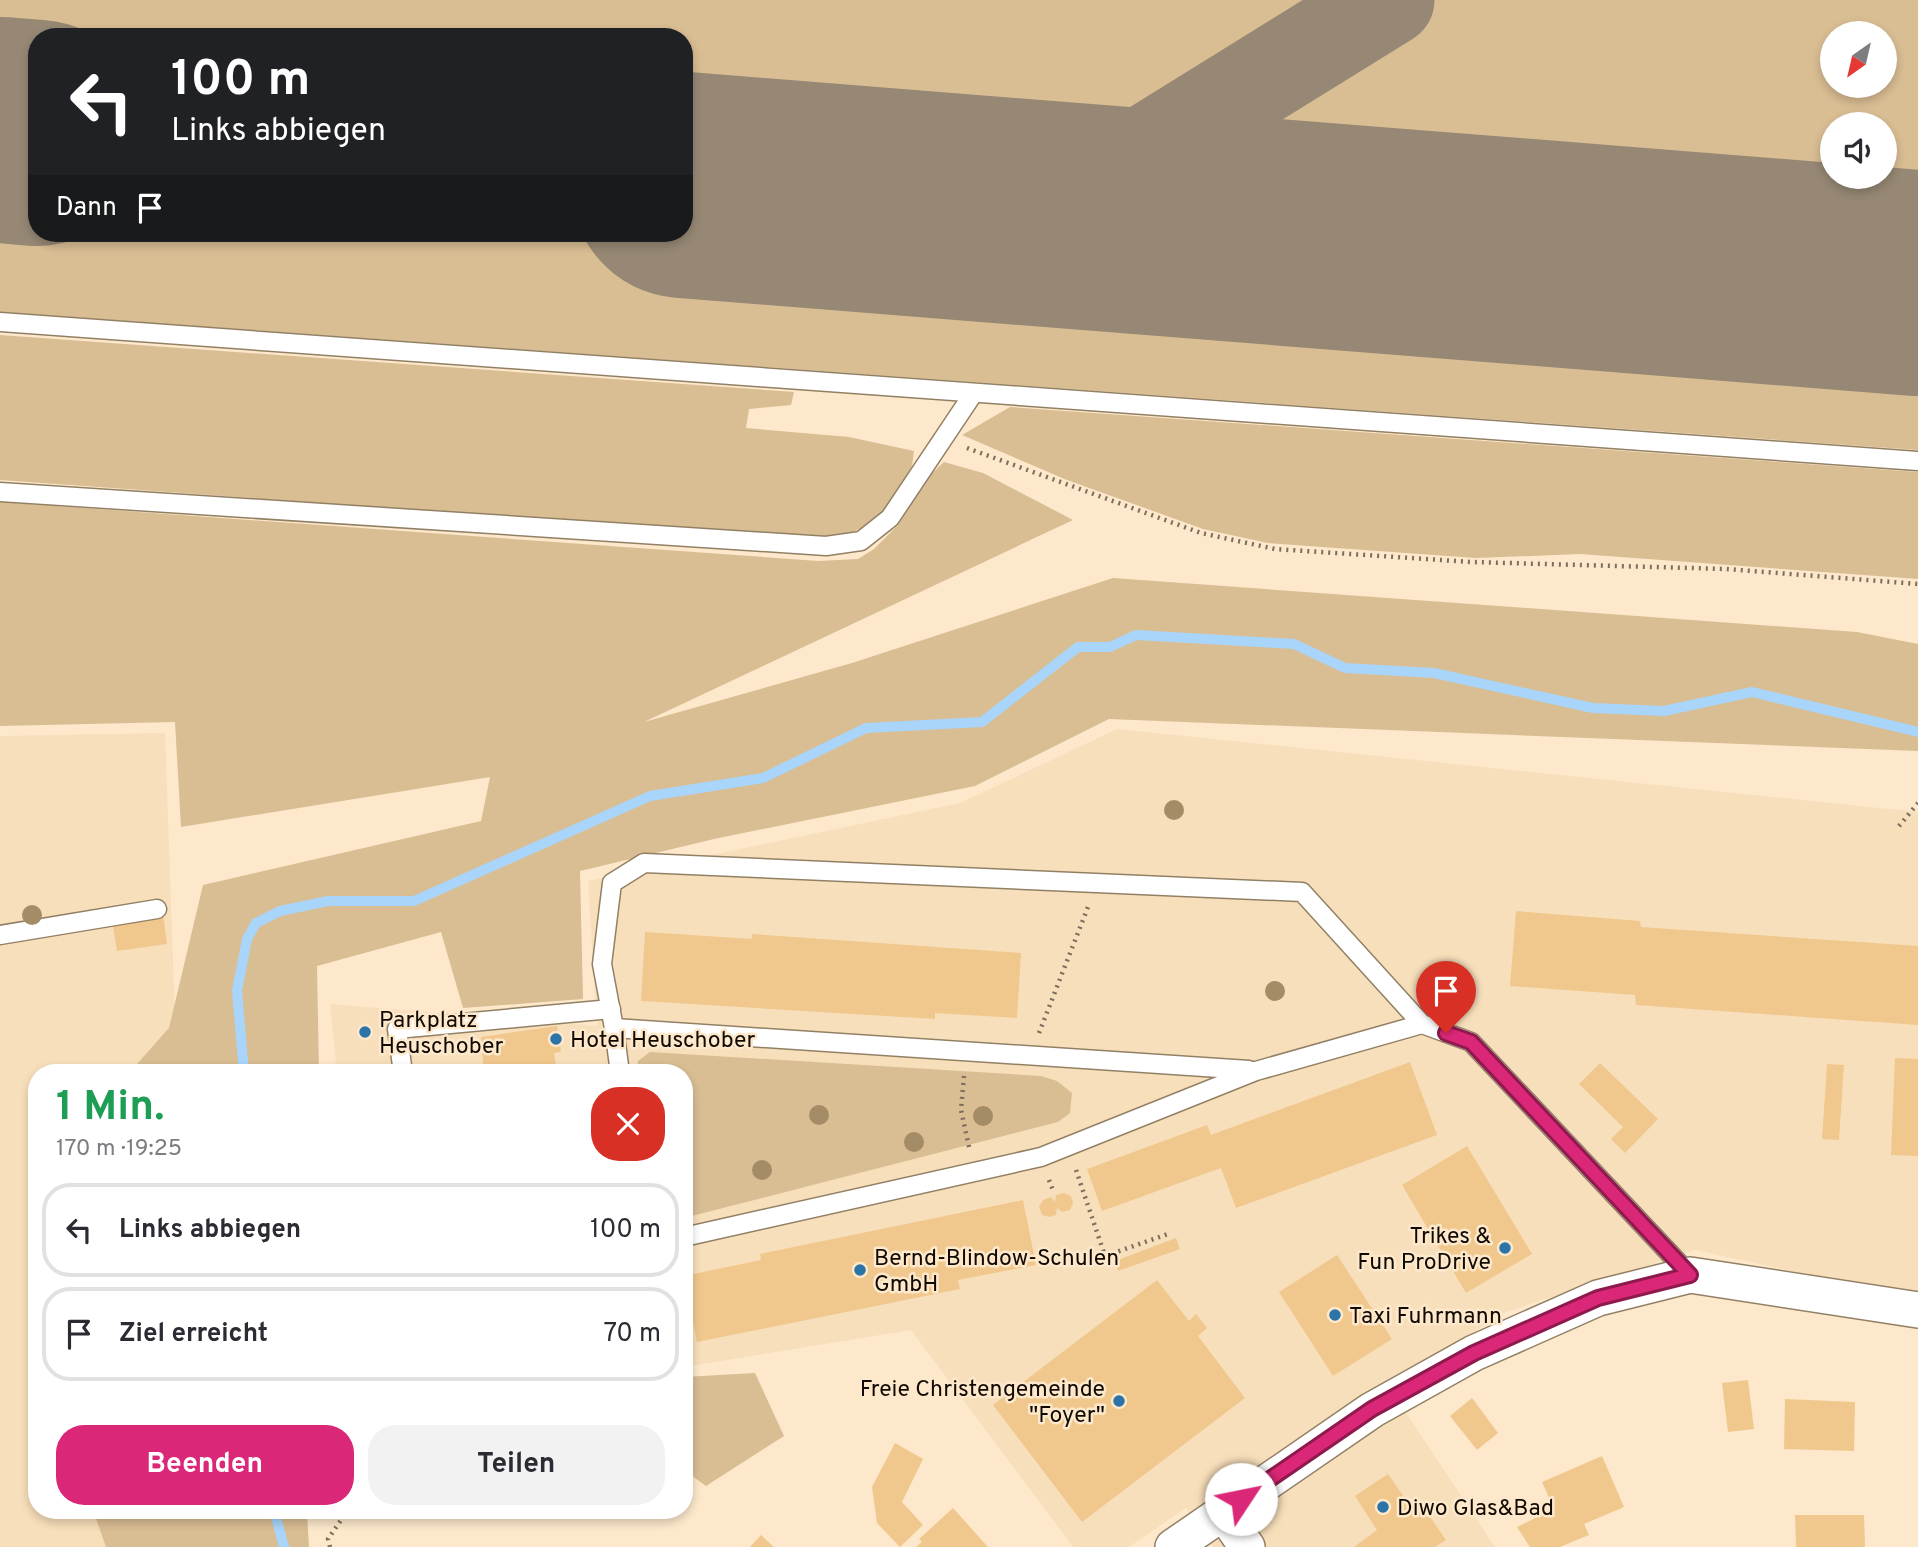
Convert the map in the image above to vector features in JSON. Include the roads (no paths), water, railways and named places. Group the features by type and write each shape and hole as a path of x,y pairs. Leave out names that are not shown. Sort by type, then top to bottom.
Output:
{"street":[{"path":"1173,1547 1372,1409 1474,1353 1598,1298 1690,1275 1918,1310"},
{"path":"1223,1512 1247,1547"}],"lane":[{"path":"0,322 1918,461"},
{"path":"0,492 826,546 861,541 890,518 973,394"},
{"path":"619,1064 602,964 612,883 644,863 1301,892 1422,1024 1471,1042 1690,1275"},
{"path":"0,935 157,909"},
{"path":"401,1064 397,1029 611,1009"},
{"path":"693,1235 1041,1157 1256,1071 1422,1024"},
{"path":"614,1028 1256,1071"}],"waterway":[{"path":"243,1064 237,991 247,939 256,923 280,911 328,901 414,901 650,796 763,778 866,728 982,722 1078,647 1110,647 1136,635 1294,644 1345,668 1434,673 1593,708 1664,711 1752,692 1918,732"},
{"path":"276,1519 284,1547"}],"place":[{"name":"Parkplatz Heuschober","path":"365,1032"},
{"name":"Hotel Heuschober","path":"556,1039"},
{"name":"Trikes & Fun ProDrive","path":"1505,1248"},
{"name":"Bernd-Blindow-Schulen GmbH","path":"860,1270"},
{"name":"Taxi Fuhrmann","path":"1335,1315"},
{"name":"Freie Christengemeinde \"Foyer\"","path":"1119,1401"},
{"name":"Diwo Glas&Bad","path":"1383,1507"}]}
